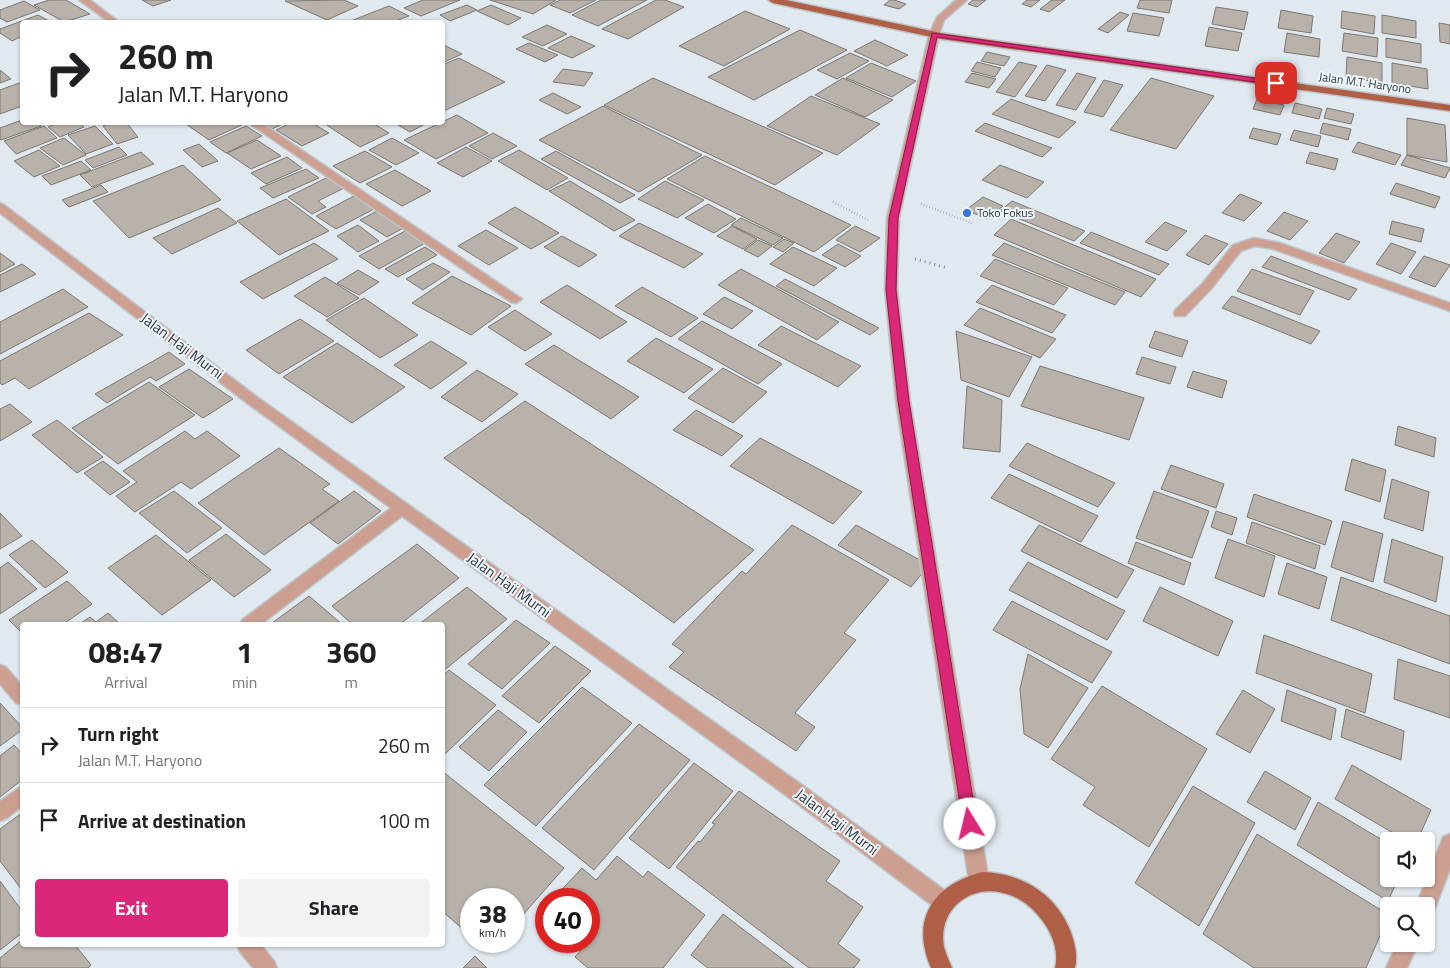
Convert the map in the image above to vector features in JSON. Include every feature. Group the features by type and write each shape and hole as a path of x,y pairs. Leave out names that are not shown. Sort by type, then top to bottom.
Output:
{"main road":[{"name":"Jalan M.T. Haryono","path":"773,0 934,35 1450,108"},
{"path":"942,968 938,961 933,939 935,919 944,902 960,889 979,882 1000,882 1022,889 1041,903 1055,920 1065,942 1068,967"}],"street":[{"path":"84,0 111,20"},
{"path":"962,0 940,19 934,35 893,218 891,290 904,401 979,882"},
{"path":"256,125 516,299"},
{"name":"Jalan Haji Murni","path":"0,206 252,400 802,796 944,902"},
{"path":"1180,313 1207,286 1237,248 1254,242 1276,246 1450,307"},
{"path":"252,622 402,508"},
{"path":"0,672 20,696"},
{"path":"0,812 20,797"},
{"path":"1429,897 1450,844"},
{"path":"248,947 267,968"},
{"path":"1396,968 1404,952"}],"path":[{"path":"898,195 972,223"},
{"path":"833,202 893,233"},
{"path":"892,252 948,268"}],"building":[{"path":"49,0 66,0 90,14 70,20 60,20 34,5"},
{"path":"142,0 171,0 153,6"},
{"path":"344,0 358,6 327,20 285,1"},
{"path":"423,0 460,0 421,16 404,8"},
{"path":"490,0 556,0 533,14"},
{"path":"560,0 596,0 570,13 550,5"},
{"path":"601,0 647,0 598,26 572,15"},
{"path":"656,0 665,0 684,7 628,39 602,29"},
{"path":"890,0 906,4 899,9 884,5"},
{"path":"973,0 986,0 977,7 968,4"},
{"path":"1027,0 1040,0 1031,7 1022,4"},
{"path":"1052,0 1065,0 1049,12 1040,9"},
{"path":"1140,0 1172,0 1169,13 1137,8"},
{"path":"24,1 40,10 7,22 0,18 0,10"},
{"path":"467,5 477,10 450,21 440,15"},
{"path":"491,5 521,18 508,25 477,11"},
{"path":"389,6 409,16 398,20 353,20"},
{"path":"1216,7 1248,12 1244,30 1212,24"},
{"path":"1281,10 1313,16 1311,33 1278,28"},
{"path":"745,11 790,29 724,66 679,46"},
{"path":"1342,11 1375,16 1374,34 1341,28"},
{"path":"1120,12 1129,15 1108,33 1098,29"},
{"path":"1133,13 1164,18 1159,36 1127,31"},
{"path":"38,15 47,20 24,20"},
{"path":"1382,15 1416,21 1416,38 1382,33"},
{"path":"20,22 20,37 12,41 0,33 0,29"},
{"path":"1439,23 1450,25 1450,44 1440,42"},
{"path":"547,25 567,34 543,46 522,37"},
{"path":"1209,27 1242,33 1238,51 1205,46"},
{"path":"800,30 847,50 754,100 708,77"},
{"path":"1287,33 1320,39 1319,57 1284,52"},
{"path":"1344,33 1378,38 1377,57 1342,51"},
{"path":"571,36 595,46 572,58 548,48"},
{"path":"1386,38 1421,44 1421,63 1386,57"},
{"path":"875,40 908,55 887,66 854,51"},
{"path":"529,43 558,55 545,62 516,49"},
{"path":"445,46 462,54 445,62"},
{"path":"987,52 1010,57 1004,66 981,61"},
{"path":"850,53 869,61 837,79 817,70"},
{"path":"1347,57 1382,63 1382,83 1346,77"},
{"path":"459,58 505,82 446,110 445,64"},
{"path":"977,62 1001,68 995,77 971,71"},
{"path":"1019,62 1037,66 1015,97 996,92"},
{"path":"871,63 916,81 892,97 846,78"},
{"path":"1392,63 1427,69 1428,89 1392,83"},
{"path":"1047,65 1066,70 1045,101 1025,96"},
{"path":"563,69 593,73 584,86 553,82"},
{"path":"0,70 11,79 0,83"},
{"path":"972,73 996,79 989,88 965,82"},
{"path":"1077,73 1096,78 1076,110 1056,105"},
{"path":"653,78 823,153 775,185 604,105"},
{"path":"843,78 893,100 865,117 815,95"},
{"path":"1151,78 1214,96 1176,149 1110,130"},
{"path":"1104,80 1123,85 1103,117 1084,112"},
{"path":"20,83 20,107 0,114 0,90"},
{"path":"553,93 581,107 567,114 539,100"},
{"path":"811,96 880,124 837,155 767,126"},
{"path":"1011,99 1076,122 1059,138 992,114"},
{"path":"1257,99 1284,105 1280,115 1253,109"},
{"path":"1295,103 1322,109 1319,119 1292,113"},
{"path":"603,106 702,155 639,192 539,140"},
{"path":"1327,108 1354,114 1351,124 1324,118"},
{"path":"457,115 488,133 436,159 404,140 436,125 445,125 445,121"},
{"path":"1407,118 1445,125 1447,162 1407,155"},
{"path":"20,121 20,125 41,126 1,140 0,128"},
{"path":"985,123 1052,148 1042,157 975,131"},
{"path":"1323,123 1351,129 1348,140 1320,133"},
{"path":"52,125 82,125 84,127 60,137 48,127"},
{"path":"128,125 138,137 117,144 103,126"},
{"path":"187,125 242,125 209,140"},
{"path":"266,125 281,125 272,129"},
{"path":"287,125 315,125 329,133 302,146 276,130"},
{"path":"327,125 376,125 389,133 360,147"},
{"path":"398,125 423,125 410,132"},
{"path":"44,126 57,138 16,154 4,141"},
{"path":"95,126 113,144 86,154 68,135"},
{"path":"246,126 262,136 226,153 210,142"},
{"path":"1253,128 1281,134 1277,145 1249,138"},
{"path":"1294,130 1321,136 1318,147 1290,140"},
{"path":"493,133 517,146 492,159 469,146"},
{"path":"64,138 86,155 63,165 40,148"},
{"path":"392,138 419,153 396,165 369,150"},
{"path":"257,140 281,156 251,169 227,153"},
{"path":"1358,142 1401,155 1395,165 1352,152"},
{"path":"199,144 218,161 202,167 183,150"},
{"path":"119,147 127,155 93,168 85,160"},
{"path":"466,147 492,161 463,177 437,163"},
{"path":"39,150 60,166 34,177 14,161"},
{"path":"519,150 568,178 547,190 498,161"},
{"path":"365,151 392,167 360,183 333,166"},
{"path":"556,151 635,195 620,203 541,159"},
{"path":"141,152 154,164 92,187 80,175"},
{"path":"1310,152 1338,159 1335,170 1306,163"},
{"path":"1407,155 1450,168 1445,178 1401,165"},
{"path":"705,156 851,225 814,252 667,179"},
{"path":"287,157 302,168 266,184 251,173"},
{"path":"81,161 91,170 51,185 42,176"},
{"path":"183,165 221,200 129,238 93,201"},
{"path":"1000,165 1044,182 1027,198 982,180"},
{"path":"306,169 319,178 273,198 260,188"},
{"path":"395,170 431,191 402,206 366,184"},
{"path":"328,177 344,188 318,201 326,207 312,214 288,197"},
{"path":"570,181 635,220 614,231 549,191"},
{"path":"665,181 704,200 677,218 638,199"},
{"path":"1396,183 1440,197 1435,208 1390,194"},
{"path":"101,185 108,192 69,207 62,200"},
{"path":"1240,194 1262,203 1244,221 1222,213"},
{"path":"354,196 374,209 336,229 316,216"},
{"path":"983,197 1003,206 987,219 966,210"},
{"path":"286,199 329,231 279,255 237,221"},
{"path":"1012,201 1085,231 1074,241 1000,211"},
{"path":"708,204 736,219 714,233 685,218"},
{"path":"515,207 559,233 531,249 488,223"},
{"path":"218,208 237,223 172,254 153,238"},
{"path":"379,210 405,227 387,237 360,220"},
{"path":"1284,212 1308,221 1290,240 1267,231"},
{"path":"741,218 783,238 773,245 731,225"},
{"path":"1011,219 1156,279 1141,297 994,235"},
{"path":"1392,221 1424,229 1421,242 1389,234"},
{"path":"1165,222 1187,231 1167,251 1145,242"},
{"path":"639,223 703,254 684,268 619,236"},
{"path":"358,225 379,241 358,252 337,236"},
{"path":"732,226 757,239 743,249 717,236"},
{"path":"855,226 880,238 860,252 836,240"},
{"path":"486,230 518,248 489,265 458,246"},
{"path":"405,231 425,243 379,269 359,256"},
{"path":"1091,232 1169,264 1159,275 1080,243"},
{"path":"1336,233 1360,242 1344,263 1319,253"},
{"path":"1205,235 1228,244 1209,265 1186,255"},
{"path":"562,236 597,255 579,267 544,247"},
{"path":"784,239 794,243 783,252 773,247"},
{"path":"758,240 772,246 758,257 744,250"},
{"path":"314,243 338,259 263,299 240,282"},
{"path":"1004,243 1125,292 1115,305 992,255"},
{"path":"1391,243 1416,252 1401,274 1376,264"},
{"path":"838,244 861,256 845,267 822,255"},
{"path":"425,247 437,255 398,277 385,269"},
{"path":"793,247 837,268 814,286 770,264"},
{"path":"0,253 15,264 0,272"},
{"path":"1271,256 1357,289 1349,300 1262,267"},
{"path":"1424,256 1450,265 1435,287 1409,277"},
{"path":"995,259 1068,288 1054,305 980,276"},
{"path":"433,263 450,272 423,290 406,279"},
{"path":"22,264 36,274 0,292 0,275"},
{"path":"741,269 839,322 817,340 718,285"},
{"path":"1252,269 1314,291 1300,315 1237,291"},
{"path":"358,270 379,282 359,295 337,283"},
{"path":"452,276 511,306 471,335 412,303"},
{"path":"325,277 359,298 327,317 294,296"},
{"path":"785,279 879,328 870,335 776,286"},
{"path":"567,285 627,322 600,339 540,302"},
{"path":"992,285 1066,315 1052,333 976,302"},
{"path":"642,287 698,318 671,337 615,306"},
{"path":"63,289 88,307 0,354 0,322"},
{"path":"1232,296 1320,331 1311,344 1222,308"},
{"path":"724,297 753,311 732,329 703,314"},
{"path":"364,298 418,335 380,358 326,320"},
{"path":"980,308 1056,339 1040,358 964,325"},
{"path":"515,310 552,334 525,351 488,327"},
{"path":"89,313 123,335 29,389 15,378 2,385 0,383 0,361"},
{"path":"300,319 334,341 279,374 246,350"},
{"path":"702,321 782,364 758,384 678,339"},
{"path":"781,326 861,366 838,387 758,345"},
{"path":"956,331 1032,357 1009,397 961,380"},
{"path":"1155,331 1188,341 1182,357 1149,347"},
{"path":"656,338 713,369 684,393 627,361"},
{"path":"431,341 467,363 431,389 394,365"},
{"path":"337,343 405,387 352,423 283,377"},
{"path":"554,345 639,397 611,419 525,364"},
{"path":"169,352 185,364 156,381 150,377 107,403 95,394"},
{"path":"1142,357 1176,367 1170,384 1136,374"},
{"path":"1040,366 1144,398 1129,440 1021,406"},
{"path":"723,368 767,392 733,423 688,398"},
{"path":"189,369 233,399 203,418 159,387"},
{"path":"477,370 518,394 482,422 441,397"},
{"path":"1193,371 1227,381 1222,398 1187,387"},
{"path":"149,382 195,415 118,464 72,428"},
{"path":"967,386 1002,400 1000,452 963,448"},
{"path":"525,401 754,550 674,623 444,458"},
{"path":"10,404 32,422 0,441 0,409"},
{"path":"696,410 743,436 722,456 673,430"},
{"path":"57,420 103,457 77,473 32,435"},
{"path":"1398,426 1436,438 1434,457 1395,445"},
{"path":"185,431 195,439 207,431 240,456 191,489 181,482 135,512 116,496 137,482 123,471"},
{"path":"760,438 862,492 833,524 730,466"},
{"path":"1027,443 1115,483 1098,507 1009,466"},
{"path":"279,448 330,484 322,489 339,501 264,555 198,503"},
{"path":"1352,459 1386,470 1380,502 1345,490"},
{"path":"103,461 130,482 110,495 84,473"},
{"path":"1171,465 1224,484 1216,508 1161,489"},
{"path":"1009,474 1098,516 1081,542 991,498"},
{"path":"1392,479 1429,492 1423,531 1384,518"},
{"path":"174,491 222,528 187,553 139,513"},
{"path":"354,491 381,511 338,544 310,523"},
{"path":"1154,491 1209,511 1192,558 1136,538"},
{"path":"1254,494 1332,521 1325,545 1247,517"},
{"path":"1216,511 1237,518 1232,535 1211,527"},
{"path":"0,513 22,536 0,549"},
{"path":"1343,521 1383,534 1373,582 1331,567"},
{"path":"1252,522 1320,546 1315,569 1246,543"},
{"path":"792,525 889,580 844,633 856,640 795,713 815,727 796,751 669,667 684,652 672,644 742,571 746,574"},
{"path":"856,525 929,565 911,587 838,545"},
{"path":"1039,525 1134,570 1117,598 1021,551"},
{"path":"226,534 271,570 234,597 189,560"},
{"path":"156,535 211,580 162,615 108,568"},
{"path":"1228,539 1275,556 1264,597 1215,578"},
{"path":"1392,539 1443,557 1436,602 1384,582"},
{"path":"32,540 68,572 45,588 9,555"},
{"path":"1136,542 1191,563 1184,585 1128,563"},
{"path":"417,544 459,578 403,622 350,622 332,606"},
{"path":"8,562 37,589 0,614 0,568"},
{"path":"1028,562 1125,611 1107,640 1009,590"},
{"path":"1287,563 1327,577 1319,609 1278,594"},
{"path":"1341,577 1450,616 1450,664 1331,620"},
{"path":"67,581 92,604 66,622 20,622 20,631 9,620"},
{"path":"467,587 507,619 445,670 445,622 422,622"},
{"path":"1160,587 1233,621 1218,656 1143,621"},
{"path":"309,596 339,622 273,622"},
{"path":"1012,601 1112,652 1092,683 993,630"},
{"path":"108,613 118,622 96,622"},
{"path":"90,617 96,622 82,622"},
{"path":"516,620 550,643 502,689 468,664"},
{"path":"1264,635 1372,674 1365,713 1256,673"},
{"path":"555,646 591,671 539,723 502,696"},
{"path":"1028,654 1088,688 1048,748 1024,734 1020,689"},
{"path":"1398,659 1450,676 1450,718 1394,699"},
{"path":"449,670 496,705 445,754 445,673"},
{"path":"1102,686 1207,749 1149,847 1083,805 1095,787 1051,759"},
{"path":"582,687 632,723 536,826 484,785"},
{"path":"1243,690 1275,709 1250,753 1216,734"},
{"path":"1287,690 1336,709 1331,740 1281,721"},
{"path":"0,703 20,725 20,731 0,746"},
{"path":"1346,709 1404,731 1401,760 1341,737"},
{"path":"498,710 527,732 489,771 459,747"},
{"path":"639,724 690,760 594,870 542,828"},
{"path":"14,745 20,752 20,782 0,797 0,756"},
{"path":"694,763 733,791 669,869 629,838"},
{"path":"1352,765 1431,810 1421,832 1392,832 1335,799"},
{"path":"1265,771 1311,798 1295,830 1247,802"},
{"path":"445,773 564,868 546,888 535,888 535,901 525,912 525,888 460,888 460,927 445,914"},
{"path":"1193,786 1255,823 1199,926 1135,883"},
{"path":"739,791 840,861 826,881 863,907 838,944 860,960 854,968 809,968 676,867 715,824 712,823"},
{"path":"1318,802 1380,839 1380,887 1394,887 1390,897 1382,897 1297,845"},
{"path":"20,814 20,887 0,861 0,829"},
{"path":"1257,834 1380,909 1380,936 1366,968 1254,968 1203,934"},
{"path":"617,856 643,877 648,871 705,915 663,968 588,968 575,957 578,953 600,953 600,888 563,888 582,868 596,880"},
{"path":"0,881 20,908 20,935 0,950"},
{"path":"723,914 794,968 708,968 691,955"},
{"path":"20,942 20,947 77,947 91,965 88,968 0,968 0,958"},
{"path":"475,956 487,968 463,968"}],"place":[{"name":"Toko Fokus","path":"967,213"}],"route":[{"path":"970,824 904,401 891,290 893,218 934,35 1276,83"}]}
